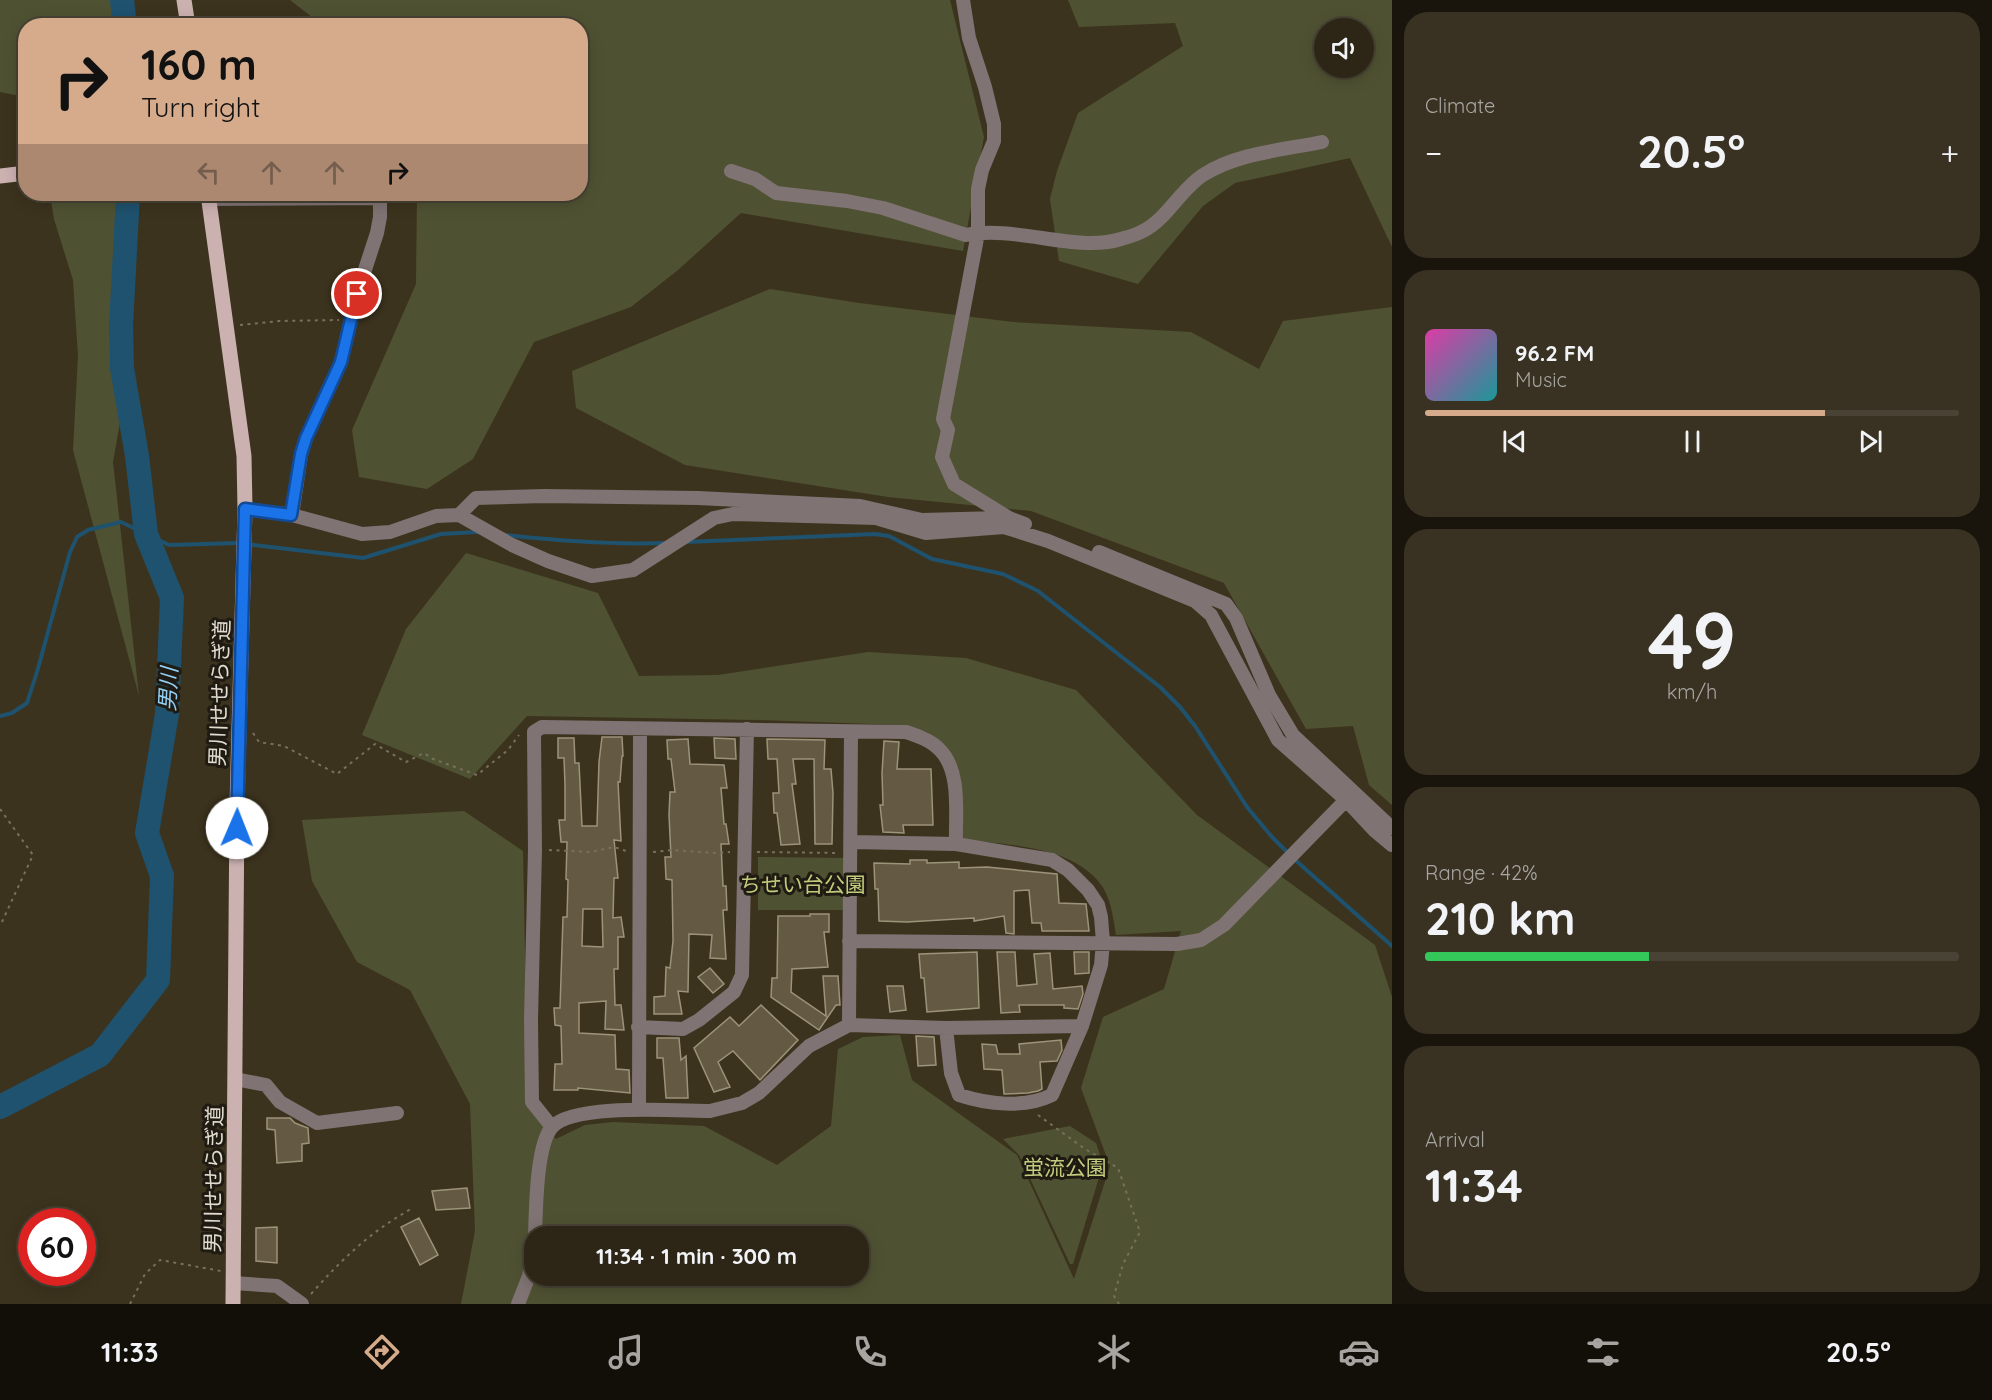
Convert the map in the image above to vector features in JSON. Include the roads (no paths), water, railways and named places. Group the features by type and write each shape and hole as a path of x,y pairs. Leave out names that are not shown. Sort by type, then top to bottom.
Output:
{"main road":[{"path":"184,0 187,18"},
{"path":"0,176 18,173"},
{"name":"男川せせらぎ道","path":"209,201 244,456 233,1304"}],"street":[{"path":"963,0 969,38 985,87 994,141 982,170 978,189 978,232 943,419 948,430 942,457 954,484 1009,518 1157,574 1226,604 1236,618 1269,695 1293,735 1392,828"},
{"path":"732,171 755,179 776,193 847,201 883,208 966,235 978,232 1013,233 1106,243 1144,231 1158,220 1195,181 1210,171 1244,158 1322,142"},
{"path":"291,515 301,454 341,362 357,294 377,233 380,201"},
{"path":"459,515 476,498 544,496 698,498 860,506 922,520 1009,518"},
{"path":"245,509 291,515 362,534 390,532 436,516 459,515 512,545 548,561 592,576 633,570 714,518 733,514 876,519 926,533 1004,527 1048,541 1195,601 1211,615 1278,740 1346,800 1374,830 1392,845"},
{"path":"552,1127 532,1102 534,732 538,729 542,727 906,732 926,739 941,750 951,767 955,784 956,844"},
{"path":"638,1027 683,1029 699,1020 734,992 742,975 747,729"},
{"path":"639,1110 640,730"},
{"path":"849,1025 851,732"},
{"path":"849,941 1177,944 1201,940 1224,925 1346,800"},
{"path":"851,848 956,844 1052,860 1080,880 1098,905 1103,942 1101,965 1082,1026 1052,1095 1042,1100 1023,1103 984,1103 959,1095 951,1073 946,1028"},
{"path":"536,1226 542,1147 552,1127 571,1117 590,1112 639,1110 710,1112 722,1110 742,1103 759,1093 809,1046 849,1025 946,1028 1082,1026"},
{"path":"235,1079 266,1085 280,1102 317,1123 397,1113"},
{"path":"233,1278 277,1286 302,1304"},
{"path":"518,1304 525,1286"}],"waterway":[{"name":"男川","path":"122,0 124,18"},
{"name":"男川","path":"0,1107 100,1055 158,980 162,876 147,833 167,714 172,598 146,534 137,456 122,368 121,326 128,201"},
{"path":"0,716 12,713 27,703 70,552 77,537 88,530 121,522 169,545 239,543"},
{"path":"246,544 363,558 441,534 477,532"},
{"path":"685,542 875,534 889,536 932,559 1003,574 1038,591 1160,687 1180,707 1195,726 1247,807 1288,853"},
{"path":"505,535 585,542 665,543"},
{"path":"1293,858 1392,946"}],"park label":[{"name":"ちせい台公園","path":"803,884"},
{"name":"蛍流公園","path":"1065,1167"}]}
